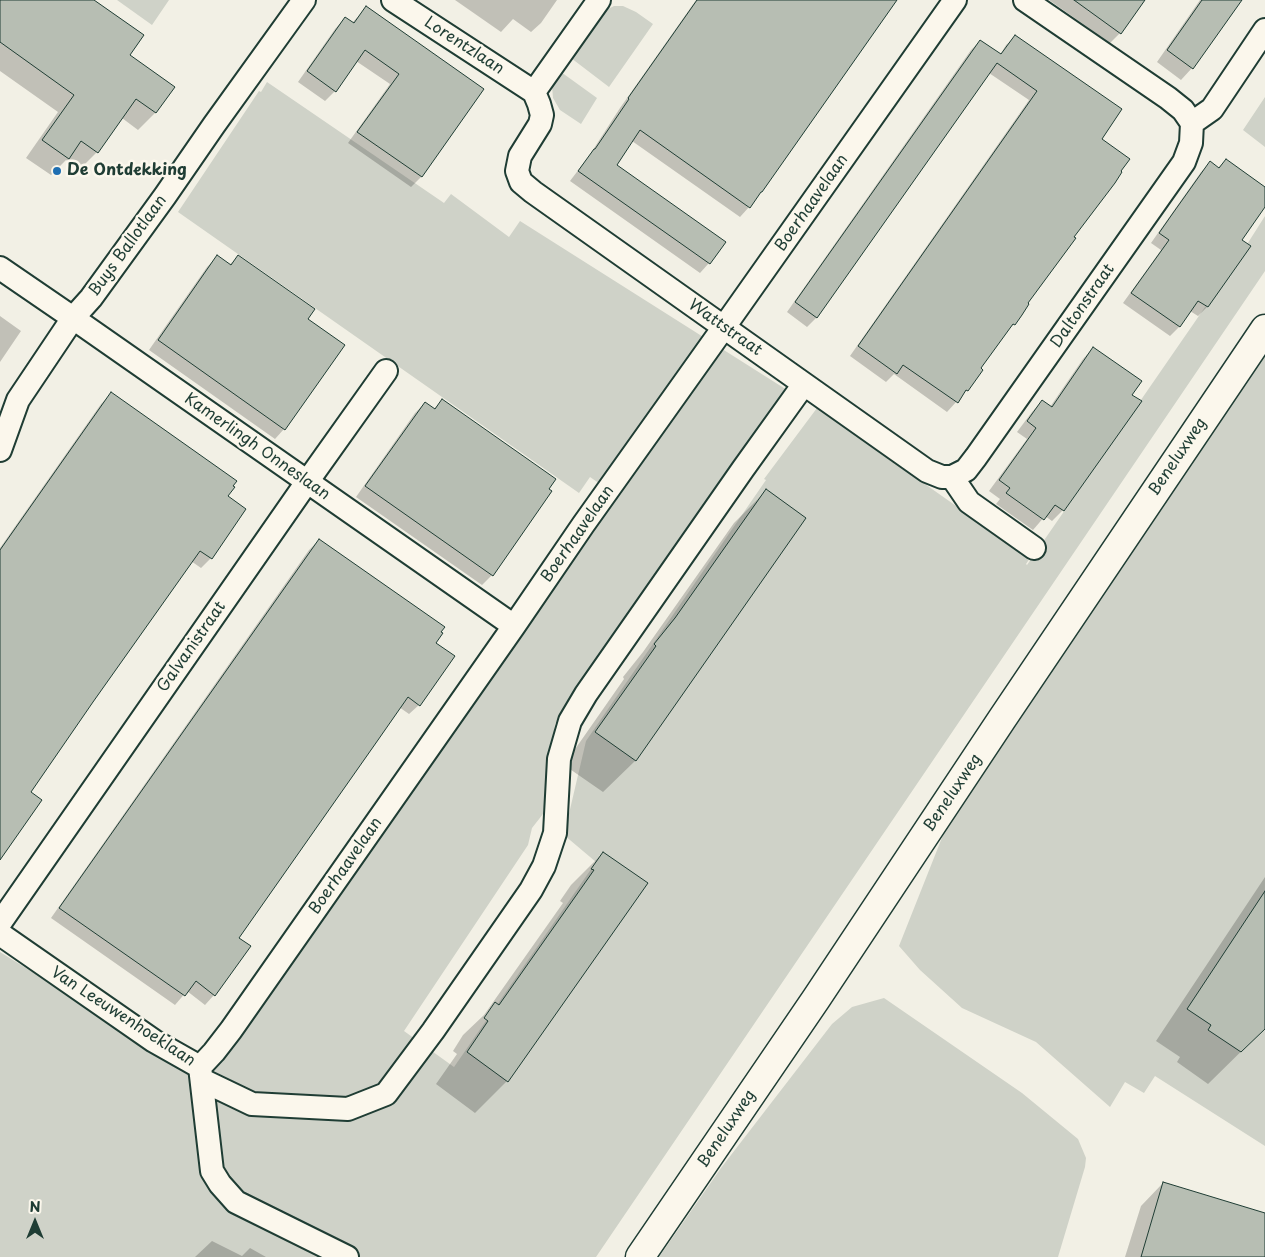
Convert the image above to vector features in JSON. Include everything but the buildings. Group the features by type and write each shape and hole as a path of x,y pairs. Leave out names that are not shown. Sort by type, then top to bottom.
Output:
{"main road":[{"name":"Beneluxweg","path":"640,1257 816,999 1265,329"}],"street":[{"name":"Buys Ballotlaan","path":"0,450 18,400 74,318 91,298 166,196 214,125 304,0"},
{"name":"Lorentzlaan","path":"393,0 534,92"},
{"path":"534,92 599,0"},
{"name":"Boerhaavelaan","path":"201,1073 583,525 954,0"},
{"path":"1026,0 1168,98 1183,110 1192,123 1212,109 1265,30"},
{"name":"Wattstraat","path":"534,92 542,115 540,124 520,156 517,171 521,182 724,328 928,471 947,477"},
{"name":"Daltonstraat","path":"947,477 966,470 976,458 1184,162 1191,143 1192,123"},
{"name":"Kamerlingh Onneslaan","path":"0,268 514,626"},
{"name":"Galvanistraat","path":"0,923 386,371"},
{"path":"201,1073 252,1104 348,1108 386,1094 433,1031 531,890 544,866 554,833 559,759 570,721 574,714 737,477 804,384"},
{"path":"947,477 969,502 1034,548"},
{"name":"Van Leeuwenhoeklaan","path":"0,934 201,1073 212,1172 220,1184 236,1202 346,1257"}],"shaded area":[{"path":"117,0 169,0 152,25"},
{"path":"614,6 623,6 636,12 653,24 609,87 571,58 604,11"},
{"path":"561,72 597,98 581,124 560,110 553,98 552,86"},
{"path":"267,82 444,203 451,194 509,237 520,221 787,390 555,724 543,814 532,828 528,845 404,1031 454,1067 596,862 564,835 586,741 766,480 764,479 817,408 1030,558 1027,565 1232,268 1265,216 1265,271 596,1257 0,1257 0,952 201,1076 234,1047 603,486 590,477 579,493 178,212 259,91 261,92"},
{"path":"1265,97 1265,147 1243,130"},
{"path":"1265,352 1265,1146 1155,1076 1144,1093 1125,1082 1110,1107 1036,1042 962,1008 920,970 899,946 949,820"},
{"path":"884,998 1022,1093 1078,1139 1086,1158 1085,1167 1058,1257 659,1257 721,1168 832,1024 852,1007"}],"place":[{"name":"De Ontdekking","path":"57,171"}]}
